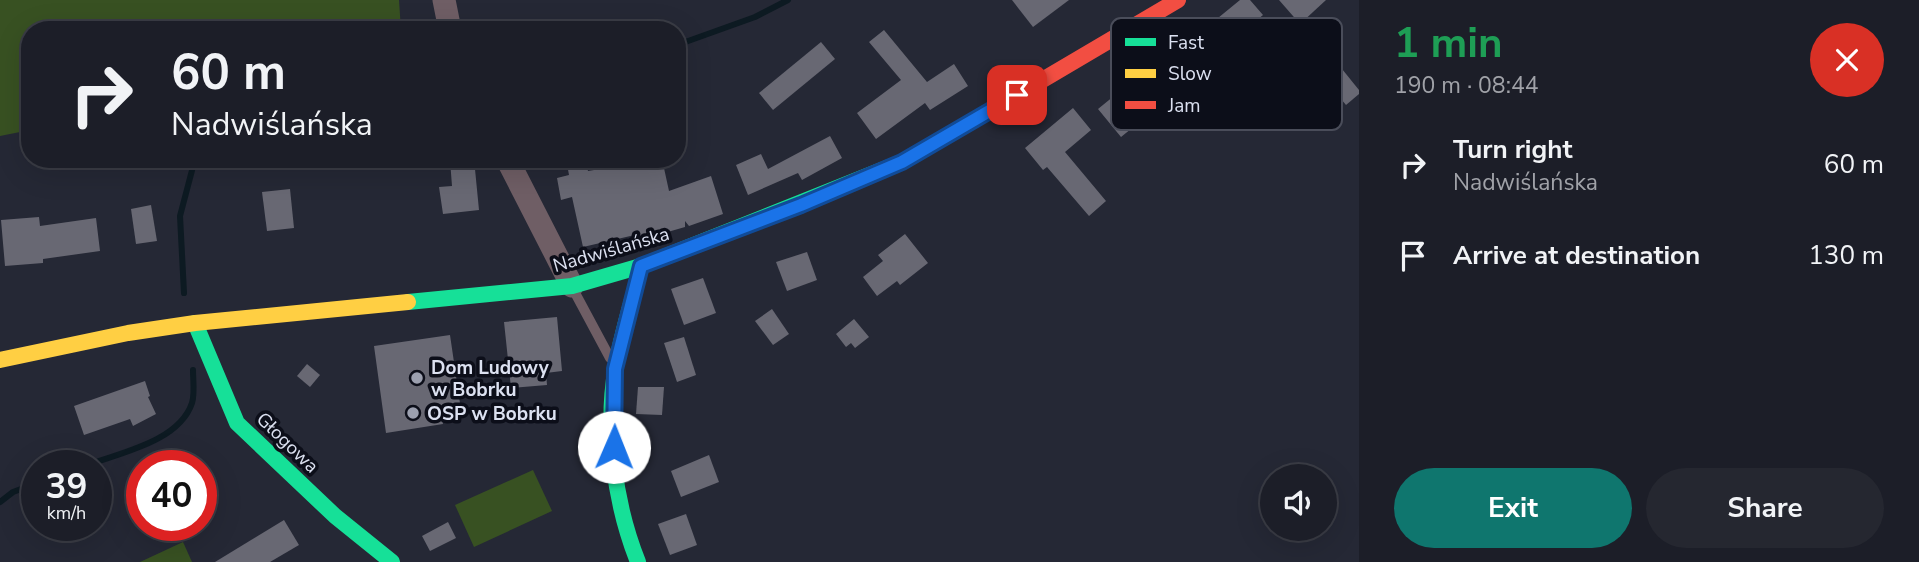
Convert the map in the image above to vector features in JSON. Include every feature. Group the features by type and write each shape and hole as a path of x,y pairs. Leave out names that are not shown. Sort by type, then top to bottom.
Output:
{"street":[{"path":"444,0 448,21"},
{"name":"Nadwiślańska","path":"1147,18 1178,0"},
{"name":"Nadwiślańska","path":"0,360 128,333 195,323 572,286 641,266 801,205 902,162 1111,39"},
{"path":"512,168 572,286"},
{"path":"638,562 619,505 614,447 615,369 641,266"},
{"name":"Głogowa","path":"195,323 237,423 335,516 392,562"}],"lane":[{"path":"572,286 615,369"}],"green space":[{"path":"0,0 399,0 400,21 21,21 21,132 0,136"},
{"path":"533,470 552,511 474,547 455,505"},
{"path":"183,542 192,562 140,562"}],"building":[{"path":"1012,0 1069,0 1033,27"},
{"path":"1240,0 1250,0 1263,15 1259,18 1218,18"},
{"path":"1279,0 1326,0 1306,18 1295,18"},
{"path":"884,30 927,82 954,64 968,86 930,110 925,103 876,139 857,113 901,80 869,42"},
{"path":"821,42 835,59 773,110 759,93"},
{"path":"1342,69 1359,90 1359,94 1346,105 1342,100"},
{"path":"1111,98 1111,125 1098,109"},
{"path":"1073,108 1091,130 1065,152 1106,201 1089,216 1047,167 1043,170 1025,148"},
{"path":"1115,130 1130,130 1121,137"},
{"path":"830,136 842,158 802,180 798,173 748,195 736,165 761,154 768,169"},
{"path":"451,168 475,168 479,210 443,214 439,187 452,186"},
{"path":"568,168 587,168 588,171 606,168 664,168 669,191 711,176 723,214 689,226 685,221 685,227 640,240 639,234 583,247 572,197 561,200 557,178 569,175"},
{"path":"290,189 294,228 267,231 262,192"},
{"path":"151,205 157,241 136,244 131,209"},
{"path":"39,217 40,226 96,218 100,251 43,259 43,263 5,266 1,220"},
{"path":"905,234 928,263 900,285 897,281 877,296 863,277 883,261 878,255"},
{"path":"807,252 817,280 787,291 776,262"},
{"path":"703,278 716,313 684,325 671,289"},
{"path":"772,309 789,334 773,345 755,321"},
{"path":"557,317 562,371 546,373 547,385 511,388 504,322"},
{"path":"854,319 869,337 855,348 851,343 846,347 836,334"},
{"name":"Dom Ludowy w Bobrku","path":"450,335 461,410 441,413 443,424 386,433 374,346"},
{"path":"684,337 696,375 677,382 664,343"},
{"path":"307,364 320,375 310,387 297,376"},
{"path":"145,381 150,396 148,397 156,414 133,426 130,419 84,435 74,406"},
{"path":"638,387 664,387 662,415 636,414"},
{"path":"709,455 719,482 681,497 671,471"},
{"path":"686,514 697,545 670,555 658,524"},
{"path":"284,520 299,545 270,562 215,562"},
{"path":"448,522 456,538 430,551 422,536"}],"waterway":[{"path":"686,42 755,17 788,0"},
{"path":"184,293 180,216 193,168"},
{"path":"112,457 161,437 175,427 192,403 193,370"},
{"path":"0,502 21,489"}],"traffic: fast":[{"path":"408,302 572,286 641,266 902,162 1034,85"},
{"path":"638,562 618,490 611,415 618,353 641,266"},
{"path":"195,323 237,423 335,516 392,562"}],"traffic: slow":[{"path":"0,360 128,333 195,323 408,302"}],"traffic: jam":[{"path":"1148,18 1178,0"},
{"path":"1034,85 1111,40"}],"place":[{"name":"Dom Ludowy w Bobrku","path":"417,378"},
{"name":"OSP w Bobrku","path":"413,413"}],"route":[{"path":"614,447 615,369 641,266 801,205 902,162 1017,95"}]}
